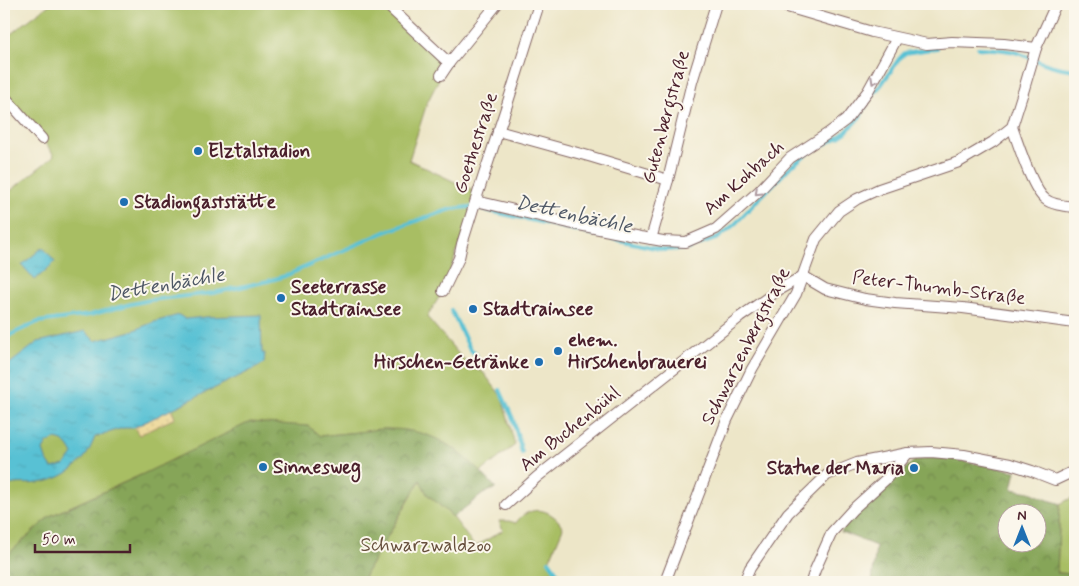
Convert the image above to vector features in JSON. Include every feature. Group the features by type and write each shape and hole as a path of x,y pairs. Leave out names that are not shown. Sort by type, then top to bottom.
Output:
{"street":[{"path":"386,4 449,63"},
{"path":"441,75 497,4"},
{"name":"Goethestraße","path":"444,291 457,264 539,4"},
{"name":"Gutenbergstraße","path":"651,239 668,180 692,82 716,4"},
{"path":"777,4 863,29 927,44 952,42 1004,44 1034,55"},
{"path":"1056,4 1034,55 1012,127 1036,189 1045,200 1075,207"},
{"name":"Am Kohbach","path":"474,206 651,239 686,242 716,229 758,192 790,158 846,120 868,91 897,38"},
{"path":"5,101 42,139"},
{"name":"Schwarzenbergstraße","path":"665,582 726,420 752,369 796,294 816,239 839,211 857,200 879,189 959,162 993,142 1012,127"},
{"path":"498,131 668,180"},
{"name":"Peter-Thumb-Straße","path":"803,276 825,289 865,299 963,308 1075,323"},
{"name":"Am Buchenbühl","path":"506,505 537,477 740,317 780,289 803,276"},
{"path":"744,582 750,568 788,513 828,475 857,462 908,453 931,452 964,455 1010,464 1055,480 1072,472"},
{"path":"811,582 832,532 853,509 885,480 908,453"}],"green space":[{"path":"50,4 385,4 449,63 427,103 409,160 478,193 443,291 427,317 469,366 483,372 502,397 515,445 481,472 455,449 388,429 319,436 141,475 50,516 4,558 4,196 54,155 4,96 4,39"},
{"path":"250,422 308,426 320,436 383,429 422,433 461,454 496,488 483,494 453,517 427,494 420,480 361,582 4,582 4,558 50,516 141,475"},
{"path":"926,458 945,458 1016,471 1012,489 1030,492 1060,504 1057,573 1075,574 1075,582 872,582 876,546 841,532 855,512 914,461"},
{"name":"Schwarzwaldzoo","path":"421,479 427,494 453,517 475,547 503,530 499,521 516,523 524,515 536,510 552,515 563,528 549,561 564,582 361,582"},
{"path":"1075,496 1075,574 1057,573 1060,504"}],"sand":[{"path":"169,404 175,418 139,435 132,424"}],"water":[{"path":"43,247 55,262 35,280 22,265"},
{"path":"179,315 185,319 261,315 262,353 265,353 264,363 133,428 123,428 95,437 83,460 72,470 59,477 45,482 16,484 4,488 4,368 38,342 85,331 95,341 132,331","holes":["55,439 66,444 73,454 65,465 52,468 43,450 47,443"]}],"waterway":[{"name":"Dettenbächle","path":"4,340 12,334 38,322 90,315 150,300 213,293 268,281 285,276 385,232 452,209 469,207 485,210 664,250 687,249 718,238 735,224 788,169 809,152 846,132 860,117 869,99 905,53 937,48"},
{"name":"Dettenbächle","path":"978,48 1013,52 1052,66 1075,70"},
{"path":"451,310 470,349 476,355 478,363"},
{"path":"500,390 513,419 522,453"},
{"path":"549,561 564,582"}],"place":[{"name":"Elztalstadion","path":"198,151"},
{"name":"Stadiongaststätte","path":"124,202"},
{"name":"Seeterrasse Stadtrainsee","path":"281,298"},
{"name":"Stadtrainsee","path":"473,309"},
{"name":"ehem. Hirschenbrauerei","path":"558,351"},
{"name":"Hirschen-Getränke","path":"539,362"},
{"name":"Sinnesweg","path":"263,467"},
{"name":"Statue der Maria","path":"914,468"}]}
